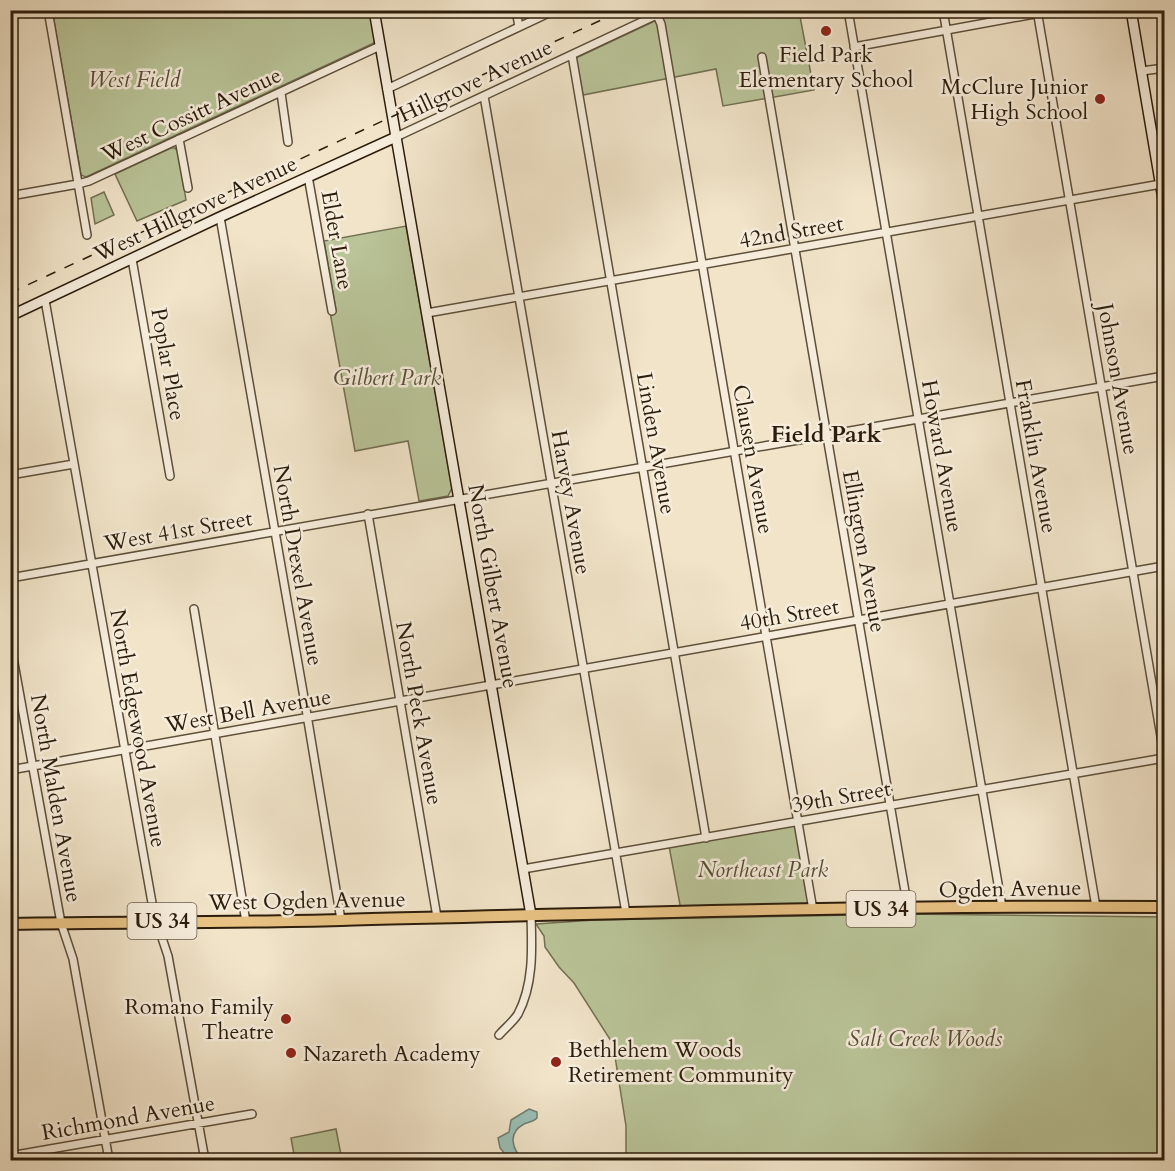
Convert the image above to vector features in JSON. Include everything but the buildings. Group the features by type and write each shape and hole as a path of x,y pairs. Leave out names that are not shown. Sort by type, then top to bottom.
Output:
{"main road":[{"name":"Ogden Avenue","path":"531,915 1002,907 1164,907"},
{"name":"West Ogden Avenue","path":"10,924 246,922 531,915"}],"street":[{"path":"10,13 24,10"},
{"path":"48,10 87,235"},
{"name":"North Gilbert Avenue","path":"374,10 531,915 532,963 522,1004 517,1015 499,1035"},
{"path":"516,10 519,27"},
{"path":"387,89 555,10"},
{"name":"Hillgrove Avenue","path":"396,137 667,10"},
{"name":"Howard Avenue","path":"848,10 1002,907"},
{"name":"Franklin Avenue","path":"943,10 1096,907"},
{"path":"854,46 1056,10"},
{"path":"1131,10 1164,205"},
{"name":"Johnson Avenue","path":"1037,12 1164,756"},
{"name":"Clausen Avenue","path":"657,15 661,24 813,910"},
{"name":"West Cossitt Avenue","path":"10,196 78,184 380,46"},
{"name":"Linden Avenue","path":"572,55 706,838"},
{"name":"Ellington Avenue","path":"762,57 908,909"},
{"path":"1142,71 1164,68"},
{"path":"281,93 288,142"},
{"name":"Harvey Avenue","path":"484,96 626,914"},
{"name":"West Hillgrove Avenue","path":"10,316 219,217 396,137"},
{"path":"179,139 188,188"},
{"name":"Elder Lane","path":"308,176 332,311"},
{"name":"42nd Street","path":"427,313 1161,184"},
{"name":"North Drexel Avenue","path":"219,217 308,718 341,920"},
{"name":"Poplar Place","path":"132,259 170,476"},
{"name":"North Edgewood Avenue","path":"45,300 124,750 156,921 168,956 205,1161"},
{"name":"West 41st Street","path":"10,578 1010,401 1164,376"},
{"path":"10,475 74,464"},
{"name":"North Peck Avenue","path":"368,514 437,917"},
{"name":"40th Street","path":"491,684 1164,566"},
{"path":"194,609 246,922"},
{"name":"North Malden Avenue","path":"10,641 61,923 73,959 109,1161"},
{"name":"West Bell Avenue","path":"10,770 491,684"},
{"name":"39th Street","path":"524,869 1074,774 1164,756"},
{"name":"Richmond Avenue","path":"12,1157 252,1114"},
{"path":"10,1145 12,1157"}],"green space":[{"name":"West Field","path":"56,10 370,11 375,39 374,43 86,177 81,175 53,16"},
{"path":"676,11 799,11 814,90 723,106 716,69 583,95 576,58"},
{"path":"175,148 178,152 186,200 137,221 115,174"},
{"path":"104,192 114,215 95,224 91,198"},
{"name":"Gilbert Park","path":"406,226 452,488 448,496 419,501 408,441 355,451 330,312 336,311 324,241"},
{"name":"Northeast Park","path":"796,824 809,907 681,910 669,846"},
{"name":"Salt Creek Woods","path":"907,914 1164,917 1164,1160 626,1160 626,1126 613,1044 574,983 545,947 544,936 536,924 595,920"},
{"path":"336,1129 342,1160 295,1160 291,1138"}],"water":[{"path":"529,1109 537,1112 537,1118 524,1124 513,1137 514,1147 524,1160 510,1160 500,1148 498,1138 509,1132 511,1120"}],"railway":[{"path":"10,293 623,10"}],"place":[{"name":"Field Park Elementary School","path":"826,31"},
{"name":"McClure Junior High School","path":"1100,99"},
{"name":"Romano Family Theatre","path":"286,1019"},
{"name":"Nazareth Academy","path":"291,1053"},
{"name":"Bethlehem Woods Retirement Community","path":"556,1062"}],"district":[{"name":"Field Park","path":"826,434"}]}
